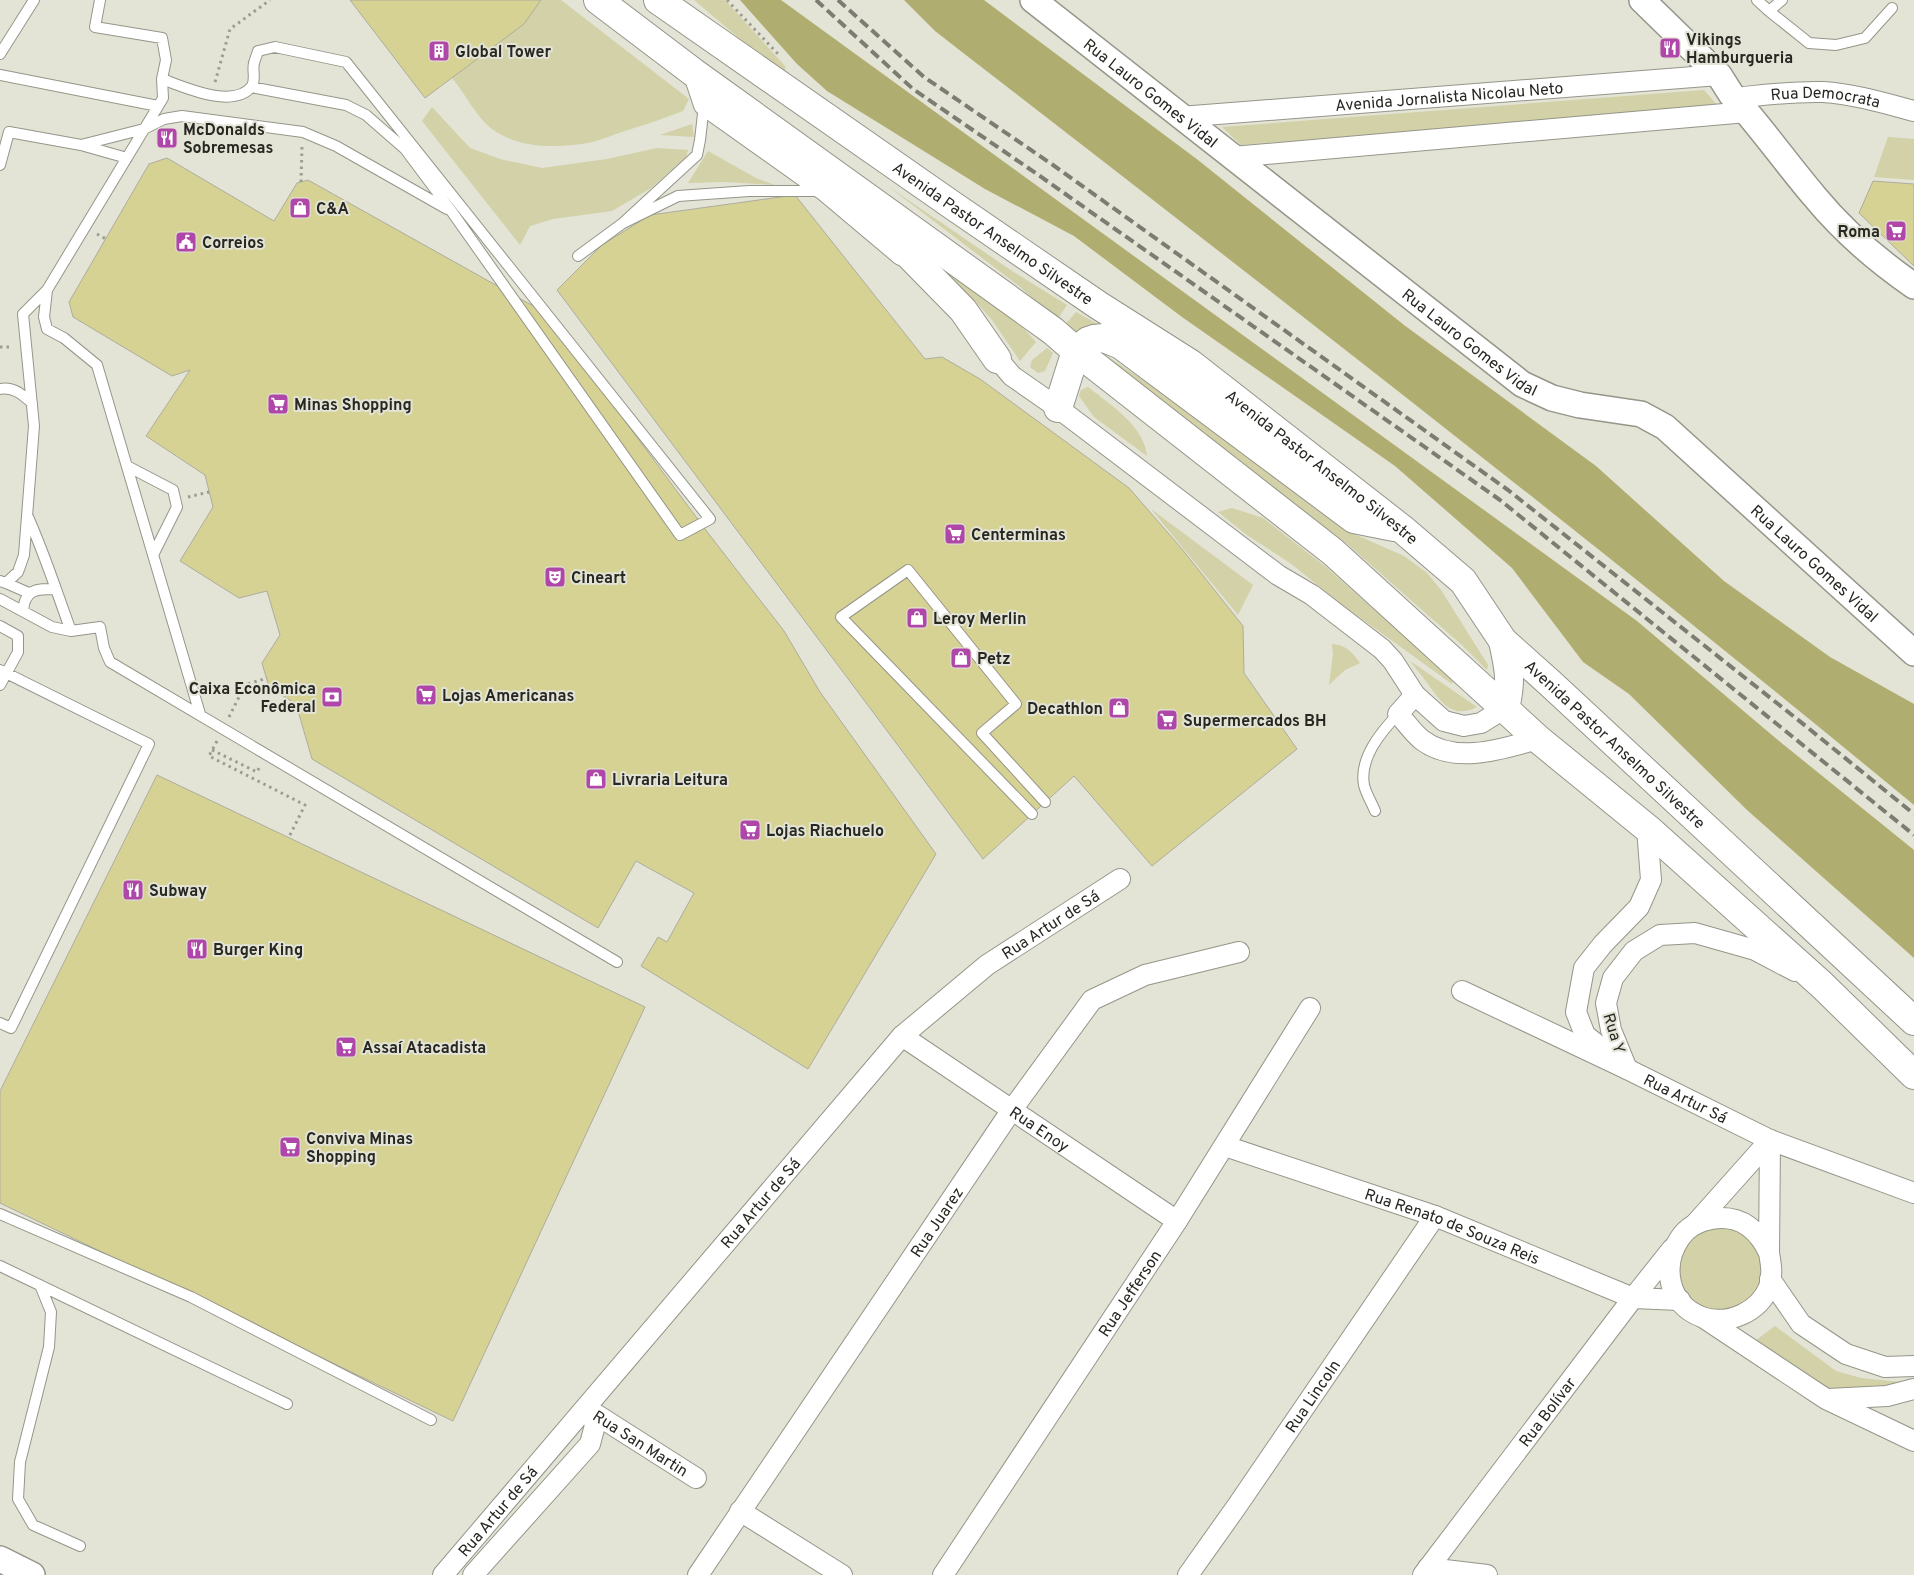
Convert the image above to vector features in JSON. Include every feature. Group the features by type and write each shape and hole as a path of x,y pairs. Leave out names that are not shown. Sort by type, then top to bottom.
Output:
{"main road":[{"path":"598,0 693,72 1053,331 1333,552 1538,739 1647,828 1822,985 1914,1075"},
{"name":"Avenida Pastor Anselmo Silvestre","path":"658,0 1098,305 1191,364 1401,528 1463,581 1503,641 1914,1022"},
{"path":"870,200 909,255 963,310 997,358"},
{"path":"1058,408 1076,351 1088,340 1104,338 1121,345 1354,519 1401,528"},
{"path":"1503,641 1509,671 1510,688 1505,708"}],"street":[{"name":"Rua Lauro Gomes Vidal","path":"1033,0 1522,384 1552,398 1641,414 1664,426 1914,654"},
{"path":"1642,0 1719,75 1816,198 1842,226 1896,274 1914,286"},
{"path":"693,72 704,105 825,191 904,258 944,299 1012,376 1058,408 1278,574 1312,595 1382,649 1396,665 1415,696 1444,721 1464,726 1481,723 1505,708"},
{"name":"Avenida Jornalista Nicolau Neto","path":"1180,117 1719,75"},
{"name":"Rua Democrata","path":"1741,105 1801,92 1823,92 1849,95 1914,111"},
{"path":"1232,157 1741,105"},
{"path":"1415,696 1398,714 1422,740 1446,752 1474,753 1507,748 1538,739"},
{"name":"Rua Y","path":"1627,1069 1585,1035 1576,1012 1584,968 1603,944 1639,907 1652,880 1647,828"},
{"name":"Rua Artur de Sá","path":"444,1575 588,1410 902,1036 987,965 1120,879"},
{"name":"Rua Y","path":"1627,1069 1611,1030 1606,1003 1613,978 1634,951 1660,935 1695,933 1754,950 1822,985"},
{"name":"Rua Juarez","path":"698,1575 1012,1111 1092,1000 1145,974 1239,952"},
{"name":"Rua Artur Sá","path":"1462,991 1627,1069 1770,1140 1914,1193"},
{"name":"Rua Jefferson","path":"943,1575 1177,1221 1310,1008"},
{"name":"Rua Enoy","path":"902,1036 1177,1221"},
{"path":"1770,1140 1696,1223 1682,1234 1673,1249 1669,1266 1670,1282 1680,1300 1688,1309 1826,1399 1914,1441"},
{"path":"1702,1317 1718,1320 1735,1318 1749,1311 1761,1300 1769,1286 1772,1270 1769,1253 1770,1140"},
{"name":"Rua Renato de Souza Reis","path":"1225,1146 1434,1216 1633,1298 1680,1300"},
{"name":"Rua Lincoln","path":"1188,1575 1434,1216"},
{"path":"1696,1223 1713,1218 1731,1219 1748,1225 1761,1237 1769,1253"},
{"name":"Rua Bolívar","path":"1425,1571 1633,1298 1673,1249"},
{"path":"1770,1279 1801,1324 1846,1354 1885,1367 1914,1366"},
{"path":"1826,1399 1887,1396 1914,1389"},
{"name":"Rua Artur de Sá","path":"473,1575 590,1444 595,1426 588,1410"},
{"name":"Rua San Martin","path":"588,1410 696,1478"},
{"path":"740,1511 842,1575"},
{"path":"0,1559 32,1575"},
{"path":"1425,1571 1487,1575"}],"lane":[{"path":"0,54 34,0"},
{"path":"3,582 18,572 24,555 34,426 23,314 47,290 163,98 162,80 166,60 162,38 95,27 100,0"},
{"path":"1757,0 1809,43 1836,45 1865,38 1892,8"},
{"path":"1769,11 1782,0"},
{"path":"162,80 211,96 236,95 251,87 254,81 254,64 258,52 275,47 346,62 710,519 680,534 452,212 405,149 366,115 346,105 251,87"},
{"path":"0,75 158,106"},
{"path":"578,256 623,223 696,155 700,140 704,105"},
{"path":"81,145 144,129 164,120 182,116 303,132 336,146 452,212"},
{"path":"0,165 9,132 81,145 127,158"},
{"path":"623,223 678,196 749,191 825,191"},
{"path":"47,290 44,317 47,329 64,338 97,365 200,714"},
{"path":"0,389 6,388 20,392 32,403"},
{"path":"127,466 173,490 177,508 153,555"},
{"path":"27,515 44,554 55,589 72,631"},
{"path":"1032,814 841,617 908,570 1016,704 982,733 1046,802"},
{"path":"3,582 29,593"},
{"path":"23,611 24,601 29,593 38,589 55,589"},
{"path":"0,598 52,627 72,631 100,627 104,648 110,662 617,962"},
{"path":"0,626 18,636 18,652 3,671 0,686"},
{"path":"0,1023 11,1028 149,744 3,671"},
{"path":"1375,811 1364,785 1366,762 1378,736 1398,714"},
{"path":"0,1214 191,1297 431,1420"},
{"path":"0,1266 287,1404"},
{"path":"40,1285 51,1312 49,1347 20,1462 18,1499 33,1525 80,1546"}],"path":[{"path":"211,96 230,29 270,0"},
{"path":"301,182 303,132"},
{"path":"175,499 209,492"},
{"path":"267,678 246,685 209,756 305,805 289,837"},
{"path":"212,750 257,772 260,766 252,762"}],"green space":[{"path":"541,0 561,0 689,99 683,111 598,140 576,145 526,144 503,136 492,129 481,118 452,78 524,24"},
{"path":"694,0 725,0 785,66 786,74 773,67"},
{"path":"1704,90 1718,106 1241,145 1222,127"},
{"path":"432,107 470,148 500,159 542,168 607,159 657,148 688,150 686,157 651,188 612,211 553,219 530,226 520,245 422,121"},
{"path":"692,124 694,137 660,135"},
{"path":"1888,137 1914,139 1914,180 1874,177"},
{"path":"708,151 756,178 775,185 723,182 688,183"},
{"path":"889,187 1012,271 1067,305 1057,320 1019,286"},
{"path":"917,249 1018,322 1036,342 1020,361 992,320 975,301 969,304"},
{"path":"1076,312 1101,326 1074,335 1064,326"},
{"path":"1047,348 1053,353 1045,371 1038,373 1030,367 1032,360"},
{"path":"1098,350 1191,412 1244,455 1324,515 1354,534 1404,556 1427,573 1441,590 1488,665 1487,670 1463,646 1345,542 1251,474 1096,356"},
{"path":"1088,387 1133,425 1145,445 1147,456 1094,417 1079,396 1081,390"},
{"path":"1232,508 1263,518 1326,567 1453,680 1452,684 1344,606 1290,563 1247,535 1218,512"},
{"path":"1151,509 1253,585 1238,615"},
{"path":"1332,644 1348,650 1360,663 1345,670 1329,685 1333,654"},
{"path":"1410,661 1477,707 1460,711 1448,707"},
{"path":"1706,1227 1734,1227 1756,1243 1766,1268 1758,1295 1734,1312 1703,1311 1680,1291 1676,1260 1682,1246"},
{"path":"1775,1326 1836,1371 1861,1378 1910,1383 1884,1391 1827,1392 1752,1343"}],"shaded area":[{"path":"740,0 781,0 1637,621 1779,741 1914,850 1914,958 1747,810 1629,694 1583,662 1512,568 1395,466 1182,317 1074,236 985,189 827,91 797,64"},
{"path":"904,0 984,0 1198,160 1404,325 1596,466 1724,581 1830,657 1914,704 1914,805 1550,511 935,31"}],"building":[{"name":"Global Tower","path":"350,0 541,0 524,24 425,98"},
{"path":"167,158 274,221 297,183 308,180 544,312 708,533 784,631 820,692 936,854 808,1069 641,966 658,937 667,942 694,893 636,861 598,928 312,759 296,704 269,687 262,663 280,635 267,591 239,598 180,561 213,507 205,475 146,436 190,370 172,376 73,317 69,302 149,164"},
{"name":"Roma","path":"1873,181 1914,184 1914,266 1859,213"},
{"name":"Centerminas","path":"795,195 925,359 942,357 980,379 1129,488 1182,549 1243,626 1244,673 1297,749 1152,866 1074,776 983,859 557,290 602,245 650,215"},
{"name":"Conviva Minas Shopping","path":"157,775 645,1007 453,1421 0,1203 0,1091"}],"railway":[{"path":"816,0 913,89 1500,500 1914,835"},
{"path":"838,0 924,77 1053,165 1508,490 1914,814"}],"place":[{"name":"Vikings Hamburgueria","path":"1670,48"},
{"name":"Global Tower","path":"439,51"},
{"name":"McDonalds Sobremesas","path":"167,138"},
{"name":"C&A","path":"300,208"},
{"name":"Roma","path":"1896,231"},
{"name":"Correios","path":"186,242"},
{"name":"Minas Shopping","path":"278,404"},
{"name":"Centerminas","path":"955,534"},
{"name":"Cineart","path":"555,577"},
{"name":"Leroy Merlin","path":"917,618"},
{"name":"Petz","path":"961,658"},
{"name":"Lojas Americanas","path":"426,695"},
{"name":"Caixa Econômica Federal","path":"332,697"},
{"name":"Decathlon","path":"1119,708"},
{"name":"Supermercados BH","path":"1167,720"},
{"name":"Livraria Leitura","path":"596,779"},
{"name":"Lojas Riachuelo","path":"750,830"},
{"name":"Subway","path":"133,890"},
{"name":"Burger King","path":"197,949"},
{"name":"Assaí Atacadista","path":"346,1047"},
{"name":"Conviva Minas Shopping","path":"290,1147"}]}
